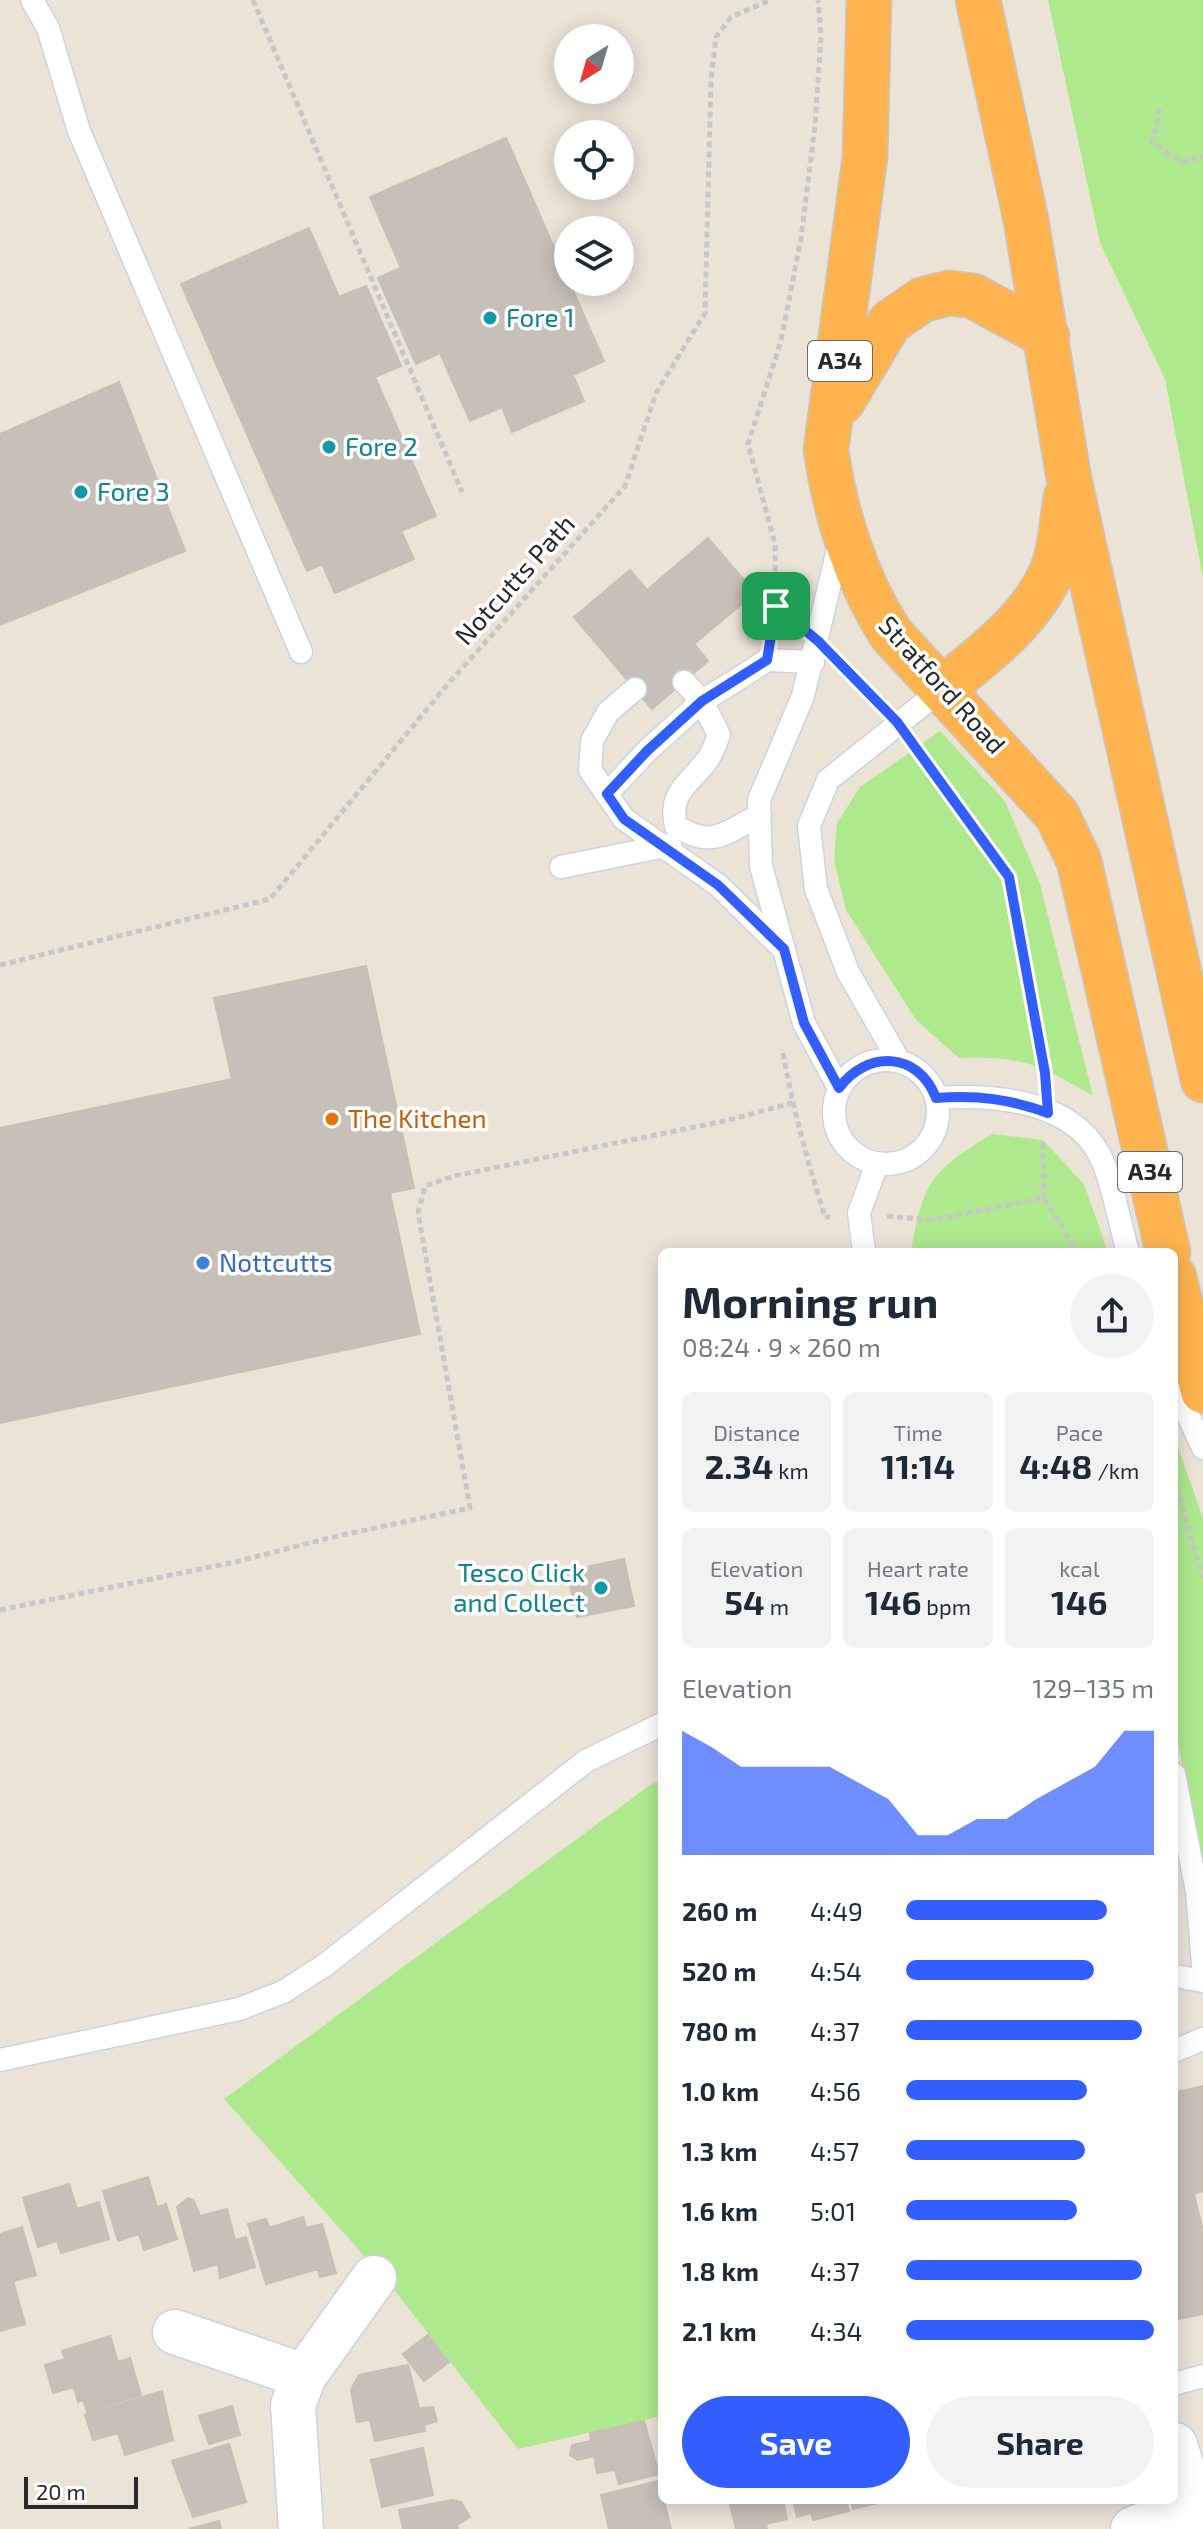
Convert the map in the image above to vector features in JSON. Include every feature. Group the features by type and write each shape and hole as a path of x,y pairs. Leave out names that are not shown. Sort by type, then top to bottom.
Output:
{"highway":[{"path":"978,0 1047,336 1069,479 1203,1080"},
{"name":"Stratford Road","path":"865,13 865,157 826,450 831,482 870,602 891,634 1057,815 1079,861 1167,1248"},
{"name":"A34","path":"832,418 890,322 922,300 949,293 973,296 1047,336"},
{"path":"942,689 1014,627 1038,598 1053,568 1069,479"},
{"path":"1178,1293 1203,1391"}],"street":[{"path":"301,2529 293,2405 304,2376 374,2278"},
{"path":"175,2332 304,2376"},
{"path":"1133,2529 1198,2514 1178,2454"}],"lane":[{"path":"32,0 48,28 79,131 301,652"},
{"path":"839,1088 804,1023 761,866 759,800 803,696 844,524"},
{"path":"607,794 647,751 702,701 767,660 815,651"},
{"path":"684,682 702,701 719,735 709,758 686,781 672,808 676,826 694,838"},
{"path":"635,689 608,712 592,741 590,770 624,819 718,885 784,949"},
{"path":"899,1061 848,972 816,889 809,826 828,780 942,689"},
{"path":"561,867 664,847 694,838 710,840 760,815"},
{"path":"899,1061 920,1072 936,1098 938,1116 933,1135 923,1150 899,1163 877,1164 848,1149 838,1134 833,1115 839,1088 850,1073 867,1063 899,1061"},
{"path":"936,1098 971,1095 1008,1099 1048,1113 1074,1127 1098,1152 1127,1248"},
{"path":"863,1248 859,1213 877,1164"},
{"path":"1178,1394 1203,1448"},
{"path":"0,2060 239,2009 283,1992 325,1965 586,1761 658,1726"},
{"path":"1178,1795 1197,1892 1203,1965"},
{"path":"1178,1977 1203,1981"},
{"path":"1178,2049 1203,2039"},
{"path":"1178,2383 1203,2376"}],"path":[{"path":"253,0 462,492"},
{"name":"Notcutts Path","path":"0,965 270,899 447,685 625,486 656,393 705,313 711,79 716,37 731,17 770,0"},
{"path":"767,660 776,606 775,544 748,444 781,341 801,238 820,51 818,0"},
{"path":"1160,109 1152,143 1182,162 1203,157"},
{"path":"776,606 815,651 897,722 1009,877 1045,1073 1048,1113 1042,1146 1044,1198"},
{"path":"0,1610 235,1562 470,1508 418,1213 425,1186 454,1176 729,1120 792,1103"},
{"path":"1178,1492 1203,1578"}],"green space":[{"path":"1048,0 1203,0 1203,578 1165,379 1100,243"},
{"path":"940,731 1005,801 1040,884 1093,1096 1030,1064 1000,1059 959,1058 916,1020 846,910 834,860 837,823 860,787"},
{"path":"992,1134 1043,1140 1084,1184 1107,1248 912,1248 926,1194 933,1181 955,1158"},
{"path":"1178,1447 1203,1518 1203,1869 1178,1742"},
{"path":"658,1782 658,2417 518,2449 392,2287 224,2099"}],"building":[{"name":"Fore 1","path":"506,138 554,247 554,296 575,296 604,361 573,375 584,401 512,432 502,407 470,421 440,353 416,364 378,278 401,268 370,197"},
{"name":"Fore 2","path":"309,228 339,297 366,286 401,366 375,377 436,516 401,531 414,559 335,593 322,564 307,571 181,284"},
{"name":"Fore 3","path":"119,382 185,551 0,625 0,434"},
{"path":"708,538 755,593 694,644 708,661 652,709 574,617 630,570 647,590"},
{"name":"Nottcutts","path":"366,966 414,1188 390,1193 420,1334 0,1423 0,1128 232,1079 214,998"},
{"name":"Tesco Click and Collect","path":"624,1559 634,1606 577,1617 567,1571"},
{"path":"1203,2086 1203,2191 1194,2194 1203,2231 1203,2314 1178,2319 1178,2092"},
{"path":"148,2177 157,2207 166,2204 177,2239 144,2250 139,2234 118,2241 103,2191"},
{"path":"69,2184 77,2209 99,2202 109,2239 61,2253 57,2241 38,2247 23,2198"},
{"path":"188,2198 194,2201 200,2216 227,2209 235,2240 246,2237 255,2267 220,2278 218,2264 194,2271 177,2207"},
{"path":"303,2217 318,2269 266,2284 248,2224 266,2219 269,2228"},
{"path":"322,2224 336,2273 320,2277 306,2228"},
{"path":"22,2227 36,2275 13,2281 25,2324 0,2331 0,2234"},
{"path":"428,2335 449,2362 424,2381 403,2354"},
{"path":"110,2336 118,2362 130,2358 141,2395 87,2412 83,2400 78,2402 74,2387 53,2393 45,2365 65,2359 62,2351"},
{"path":"408,2365 419,2408 433,2407 437,2421 424,2425 425,2431 375,2441 370,2420 357,2422 351,2390 359,2375"},
{"path":"162,2391 173,2440 125,2455 118,2433 93,2440 85,2415"},
{"path":"232,2406 240,2435 209,2444 199,2416"},
{"path":"644,2421 658,2474 619,2484 615,2470 597,2473 594,2456 578,2460 570,2455 572,2445 591,2441 590,2433"},
{"path":"229,2444 246,2502 193,2517 172,2461"},
{"path":"423,2448 433,2495 382,2507 371,2460"},
{"path":"658,2481 658,2504 665,2504 671,2529 609,2529 601,2495"},
{"path":"452,2500 461,2502 470,2517 457,2525 458,2529 403,2529 399,2510"},
{"path":"730,2504 784,2504 787,2519 766,2524 767,2529 736,2529"},
{"path":"794,2504 847,2504 849,2511 813,2520 811,2513 797,2517"},
{"path":"852,2504 873,2504 853,2509"},
{"path":"219,2521 221,2529 189,2529"}],"place":[{"name":"Fore 1","path":"490,318"},
{"name":"Fore 2","path":"329,447"},
{"name":"Fore 3","path":"81,492"},
{"name":"The Kitchen","path":"332,1119"},
{"name":"Nottcutts","path":"203,1263"},
{"name":"Tesco Click and Collect","path":"601,1588"}],"route":[{"path":"776,606 818,641 897,722 1009,877 1045,1073 1048,1113 1008,1099 971,1095 936,1098 932,1086 920,1072 899,1061 885,1059 867,1063 850,1073 839,1088 804,1023 784,949 718,885 624,819 607,794 647,751 702,701 767,660 776,606"}]}
